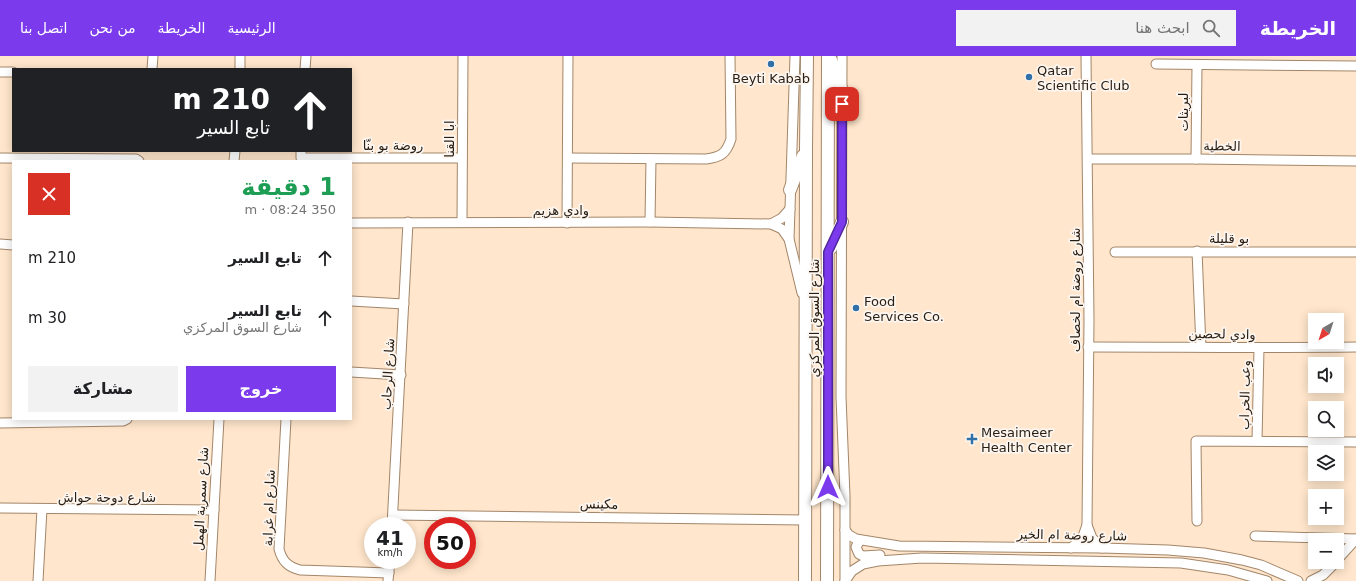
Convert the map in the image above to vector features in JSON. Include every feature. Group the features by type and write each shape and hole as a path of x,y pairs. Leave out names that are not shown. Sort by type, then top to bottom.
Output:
{"main road":[{"name":"شارع السوق المركزي","path":"805,581 807,56"},
{"path":"829,56 842,91"},
{"name":"شارع السوق المركزي","path":"827,581 829,56"},
{"path":"790,190 806,149"},
{"path":"828,252 842,222"}],"street":[{"path":"152,68 153,56"},
{"path":"240,56 240,68"},
{"path":"305,68 306,56"},
{"name":"ابا القنا","path":"462,222 463,56"},
{"path":"567,223 568,56"},
{"path":"568,158 715,158 723,154 728,148 731,139 730,56"},
{"name":"شارع السوق المركزي","path":"795,56 789,239 805,306"},
{"path":"842,56 842,396 845,496 845,581"},
{"name":"شارع روضة ام لخصاف","path":"1072,548 1082,539 1087,525 1088,159 1086,56"},
{"path":"1156,64 1356,66"},
{"name":"لبريثات","path":"1196,159 1197,65"},
{"path":"0,72 12,72"},
{"name":"روضة بو بنّا","path":"301,154 462,158"},
{"path":"0,158 83,155 138,160"},
{"path":"650,222 651,159"},
{"name":"الخطية","path":"1088,159 1356,161"},
{"path":"771,224 782,218 790,208"},
{"name":"شارع الرحاب","path":"393,515 408,222"},
{"name":"وادي هزيم","path":"352,223 650,222 771,224"},
{"path":"771,224 782,229 789,239"},
{"path":"0,244 12,245"},
{"path":"1115,252 1197,251"},
{"name":"بو قليلة","path":"1201,346 1197,251 1356,252"},
{"path":"352,301 404,304"},
{"name":"وادي لحصين","path":"1088,346 1201,346 1259,348 1356,347"},
{"name":"وعب الخراب","path":"1257,441 1259,348"},
{"path":"352,372 400,375"},
{"path":"0,423 125,420"},
{"name":"شارع سمرية الهمل","path":"210,581 219,420"},
{"name":"شارع ام غرابة","path":"286,420 279,549 281,557 289,566 300,570 389,577"},
{"name":"وعب الخراب","path":"1197,521 1196,441 1356,442"},
{"name":"شارع دوحة حواش","path":"0,508 214,510"},
{"path":"38,581 42,509"},
{"name":"مكينس","path":"393,515 805,520"},
{"name":"شارع روضة ام لخصاف","path":"1087,525 1092,538 1102,548"},
{"name":"شارع روضة ام الخير","path":"845,530 852,537 860,540 911,546 1184,550 1223,556 1261,565 1298,581"},
{"path":"1255,536 1308,538"},
{"path":"1344,539 1356,539 1344,552"},
{"path":"860,540 856,547 857,552 861,556 889,555 907,559"},
{"name":"شارع روضة ام الخير","path":"845,581 852,571 863,564 878,561 907,559 1181,563 1228,570 1266,581"},
{"path":"1311,581 1319,578 1329,569"},
{"path":"1322,581 1326,572"}],"place":[{"name":"Beyti Kabab","path":"771,64"},
{"name":"Qatar Scientific Club","path":"1029,77"},
{"name":"Food Services Co.","path":"856,308"},
{"name":"Mesaimeer Health Center","path":"972,439"}],"route":[{"path":"828,487 828,252 842,222 842,104"}]}
